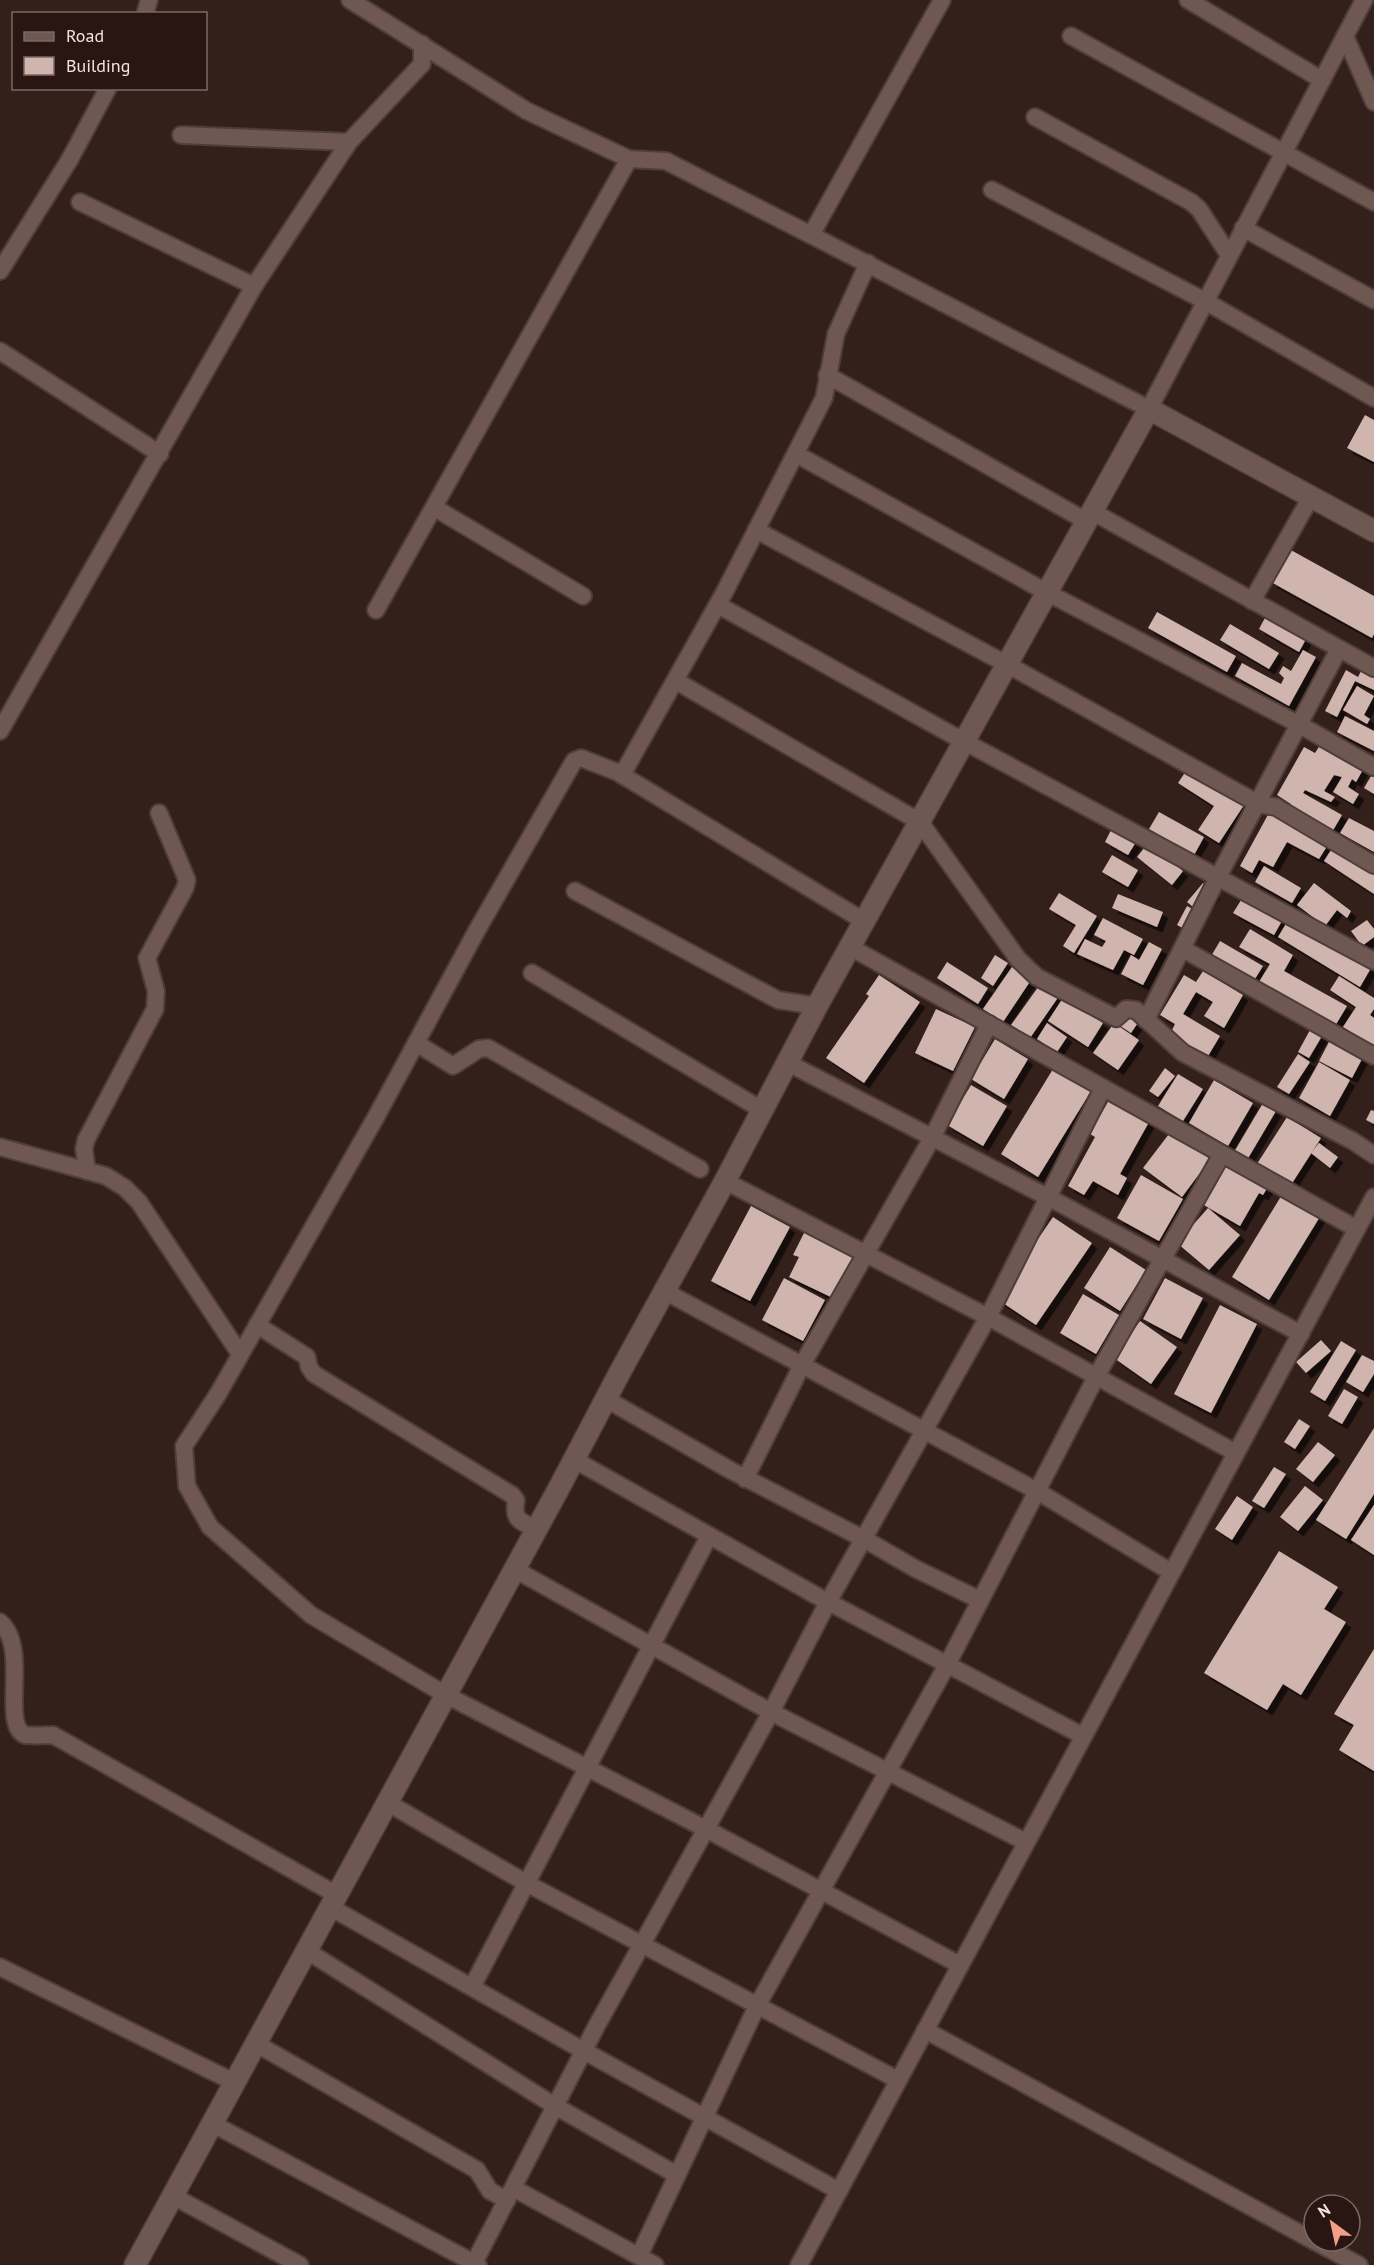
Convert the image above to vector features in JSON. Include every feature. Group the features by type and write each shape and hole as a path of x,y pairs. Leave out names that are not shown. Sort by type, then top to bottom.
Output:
{"street":[{"path":"350,0 527,111 628,159 666,161 1149,409 1374,531"},
{"path":"811,235 942,0"},
{"path":"1188,0 1322,80"},
{"path":"135,2265 725,1181 817,1006 1149,409 1345,36 1365,3"},
{"path":"1071,36 1374,202"},
{"path":"1345,36 1374,102"},
{"path":"1,727 160,454 254,286 349,142 422,64 422,44"},
{"path":"0,271 70,159 107,90"},
{"path":"1035,117 1191,202 1229,255"},
{"path":"181,135 349,142"},
{"path":"376,610 628,159"},
{"path":"992,190 1205,301 1374,398"},
{"path":"80,202 254,286"},
{"path":"1243,228 1374,300"},
{"path":"622,775 718,605 824,398 836,334 868,263"},
{"path":"0,351 160,454"},
{"path":"827,375 1374,668"},
{"path":"796,454 1048,593 1374,767"},
{"path":"1252,601 1311,497"},
{"path":"435,507 583,596"},
{"path":"756,530 1008,665 1259,804 1276,807 1374,865"},
{"path":"718,605 965,742 1374,961"},
{"path":"1146,1020 1218,877 1259,804 1339,649"},
{"path":"676,681 920,822 1018,958 1037,977 1116,1018 1126,1009 1136,1010 1183,1053 1353,1141 1374,1155"},
{"path":"864,921 622,775 581,758 574,760 481,922 376,1117 257,1325 184,1446 187,1486 210,1527 311,1615 446,1695 706,1829 960,1965"},
{"path":"87,1171 84,1149 86,1140 155,1009 156,991 147,958 185,888 187,880 159,813"},
{"path":"575,891 778,1000 817,1006"},
{"path":"850,947 1357,1229"},
{"path":"1182,949 1374,1056"},
{"path":"532,973 762,1110"},
{"path":"746,1479 802,1365 932,1138 989,1024"},
{"path":"416,1043 453,1066 479,1049 488,1048 700,1169"},
{"path":"788,1063 1048,1197 1300,1334"},
{"path":"213,2124 475,2264 584,2051 771,1712 828,1602 988,1317 1103,1088"},
{"path":"0,1147 106,1176 125,1188 139,1202 240,1354"},
{"path":"639,2256 757,2006 947,1665 1096,1377 1222,1154"},
{"path":"725,1181 988,1317 1236,1454"},
{"path":"799,2265 1374,1197"},
{"path":"664,1291 1037,1491 1171,1572"},
{"path":"257,1325 307,1357 309,1367 314,1374 512,1496 516,1500 514,1513 518,1520 536,1529"},
{"path":"606,1399 746,1479 864,1539 916,1569 980,1600"},
{"path":"573,1460 828,1602 1083,1736"},
{"path":"472,1987 709,1536"},
{"path":"514,1569 771,1712 1026,1842"},
{"path":"0,1622 4,1625 9,1640 1,1701 3,1715 12,1728 24,1735 53,1735 334,1901 472,1987 839,2191"},
{"path":"388,1803 526,1883 898,2080"},
{"path":"307,1951 555,2106 677,2175"},
{"path":"0,1967 234,2082"},
{"path":"925,2030 1302,2234"},
{"path":"255,2043 477,2170 490,2191 510,2194 655,2265"},
{"path":"173,2196 300,2265"},
{"path":"1336,2253 1359,2265"}],"building":[{"path":"1365,415 1374,420 1374,462 1347,448"},
{"path":"1289,549 1374,596 1374,634 1372,638 1271,582"},
{"path":"1157,612 1236,656 1227,672 1148,628"},
{"path":"1266,616 1306,639 1299,652 1259,629"},
{"path":"1230,624 1279,653 1269,669 1220,640"},
{"path":"1303,650 1316,657 1289,706 1235,676 1242,663 1281,684 1284,678 1279,673 1283,666 1291,671"},
{"path":"1363,667 1374,673 1374,690 1355,681 1337,717 1325,711 1346,670 1358,677"},
{"path":"1357,686 1374,696 1364,715 1370,719 1367,724 1343,710"},
{"path":"1345,716 1374,731 1374,751 1337,732"},
{"path":"1322,742 1365,766 1356,782 1352,779 1348,787 1359,794 1353,804 1333,792 1342,777 1334,775 1324,791 1335,797 1331,802 1305,790 1303,793 1342,815 1332,832 1289,808 1291,804 1277,795 1304,747 1315,753"},
{"path":"1188,768 1244,805 1219,843 1198,830 1214,806 1178,783"},
{"path":"1374,771 1374,794 1364,788"},
{"path":"1270,811 1329,843 1319,859 1287,842 1273,867 1259,860 1252,873 1240,866"},
{"path":"1159,812 1204,837 1194,855 1149,829"},
{"path":"1349,818 1374,831 1374,852 1340,833"},
{"path":"1112,828 1136,842 1128,855 1105,842"},
{"path":"1148,843 1183,871 1172,885 1137,857"},
{"path":"1335,844 1374,870 1374,894 1324,861"},
{"path":"1112,855 1138,870 1128,887 1102,872"},
{"path":"1264,866 1301,888 1292,903 1255,882"},
{"path":"1203,883 1215,893 1199,912 1187,902"},
{"path":"1314,883 1351,911 1347,918 1337,910 1325,926 1297,905"},
{"path":"1059,893 1097,916 1074,953 1063,946 1076,925 1049,909"},
{"path":"1118,894 1163,912 1157,927 1112,908"},
{"path":"1243,897 1283,919 1274,935 1233,913"},
{"path":"1187,906 1200,913 1190,932 1177,925"},
{"path":"1103,918 1143,939 1134,955 1124,950 1113,970 1077,954 1085,939 1102,947 1106,941 1094,935"},
{"path":"1289,919 1371,968 1360,987 1278,937"},
{"path":"1367,920 1374,929 1374,937 1362,946 1351,931"},
{"path":"1250,929 1293,955 1284,971 1347,1006 1335,1026 1259,982 1270,964 1239,947"},
{"path":"1220,941 1263,966 1253,982 1210,958"},
{"path":"1149,942 1162,949 1143,985 1121,974 1131,955 1139,960"},
{"path":"995,955 1008,963 993,986 981,978"},
{"path":"947,962 988,988 978,1004 937,978"},
{"path":"1012,967 1031,980 1003,1022 983,1009"},
{"path":"1203,971 1243,995 1224,1028 1204,1016 1213,1002 1196,992 1183,1014 1220,1036 1208,1056 1170,1034 1175,1024 1160,1015 1184,975 1196,982"},
{"path":"879,975 920,1002 864,1083 826,1058 869,996 866,994"},
{"path":"1339,976 1374,998 1374,1009 1370,1015 1374,1018 1374,1047 1343,1027 1356,1007 1330,990"},
{"path":"1041,983 1059,996 1030,1038 1011,1025"},
{"path":"1063,998 1103,1023 1088,1047 1048,1021"},
{"path":"936,1009 975,1027 953,1071 915,1053"},
{"path":"1122,1009 1139,1021 1131,1033 1113,1021"},
{"path":"1047,1023 1067,1037 1057,1052 1037,1039"},
{"path":"1114,1023 1139,1040 1118,1070 1093,1053"},
{"path":"1310,1030 1322,1036 1309,1058 1298,1052"},
{"path":"1331,1038 1364,1055 1352,1078 1319,1061"},
{"path":"995,1039 1028,1059 1004,1099 971,1079"},
{"path":"1298,1054 1310,1062 1289,1094 1277,1087"},
{"path":"1319,1062 1350,1080 1330,1116 1299,1098"},
{"path":"1165,1068 1175,1076 1158,1097 1149,1091"},
{"path":"1053,1069 1091,1091 1038,1177 1001,1154"},
{"path":"1178,1074 1203,1089 1183,1121 1158,1106"},
{"path":"1214,1080 1253,1103 1228,1146 1189,1123"},
{"path":"971,1085 1007,1106 983,1146 947,1125"},
{"path":"1109,1100 1149,1122 1120,1174 1127,1178 1118,1195 1093,1181 1084,1195 1068,1186 1095,1137 1090,1134"},
{"path":"1263,1103 1276,1111 1247,1160 1234,1152"},
{"path":"1371,1110 1374,1111 1374,1124 1366,1120"},
{"path":"1287,1117 1321,1138 1289,1188 1255,1167"},
{"path":"1172,1130 1211,1158 1182,1197 1143,1168"},
{"path":"1319,1143 1338,1157 1330,1168 1311,1153"},
{"path":"1226,1162 1269,1185 1263,1195 1259,1193 1240,1226 1202,1204"},
{"path":"1141,1175 1183,1199 1159,1241 1117,1218"},
{"path":"1283,1193 1321,1215 1269,1300 1232,1277"},
{"path":"751,1206 790,1227 750,1301 711,1281"},
{"path":"1208,1208 1240,1235 1209,1270 1177,1243"},
{"path":"1053,1217 1092,1243 1036,1325 997,1299"},
{"path":"805,1231 854,1255 833,1298 789,1277 799,1257 793,1255"},
{"path":"1110,1247 1146,1270 1120,1311 1084,1288"},
{"path":"784,1278 825,1300 803,1341 762,1320"},
{"path":"1165,1278 1203,1298 1181,1339 1143,1319"},
{"path":"1083,1294 1119,1315 1096,1354 1060,1333"},
{"path":"1220,1305 1257,1324 1211,1413 1174,1394"},
{"path":"1140,1321 1177,1347 1151,1384 1114,1358"},
{"path":"1321,1340 1331,1351 1306,1373 1296,1362"},
{"path":"1341,1341 1356,1350 1325,1401 1310,1392"},
{"path":"1362,1355 1374,1361 1374,1374 1363,1392 1346,1382"},
{"path":"1344,1389 1358,1397 1342,1424 1328,1416"},
{"path":"1299,1419 1310,1426 1295,1449 1284,1442"},
{"path":"1374,1428 1374,1494 1346,1539 1316,1520"},
{"path":"1318,1442 1335,1455 1313,1482 1296,1469"},
{"path":"1274,1467 1286,1474 1264,1508 1252,1501"},
{"path":"1305,1486 1323,1500 1298,1531 1280,1517"},
{"path":"1237,1496 1253,1507 1232,1540 1215,1529"},
{"path":"1374,1505 1374,1555 1351,1540"},
{"path":"1279,1551 1338,1587 1324,1609 1346,1622 1301,1695 1283,1684 1267,1710 1204,1673"},
{"path":"1374,1649 1374,1771 1339,1750 1354,1725 1334,1714"}]}
